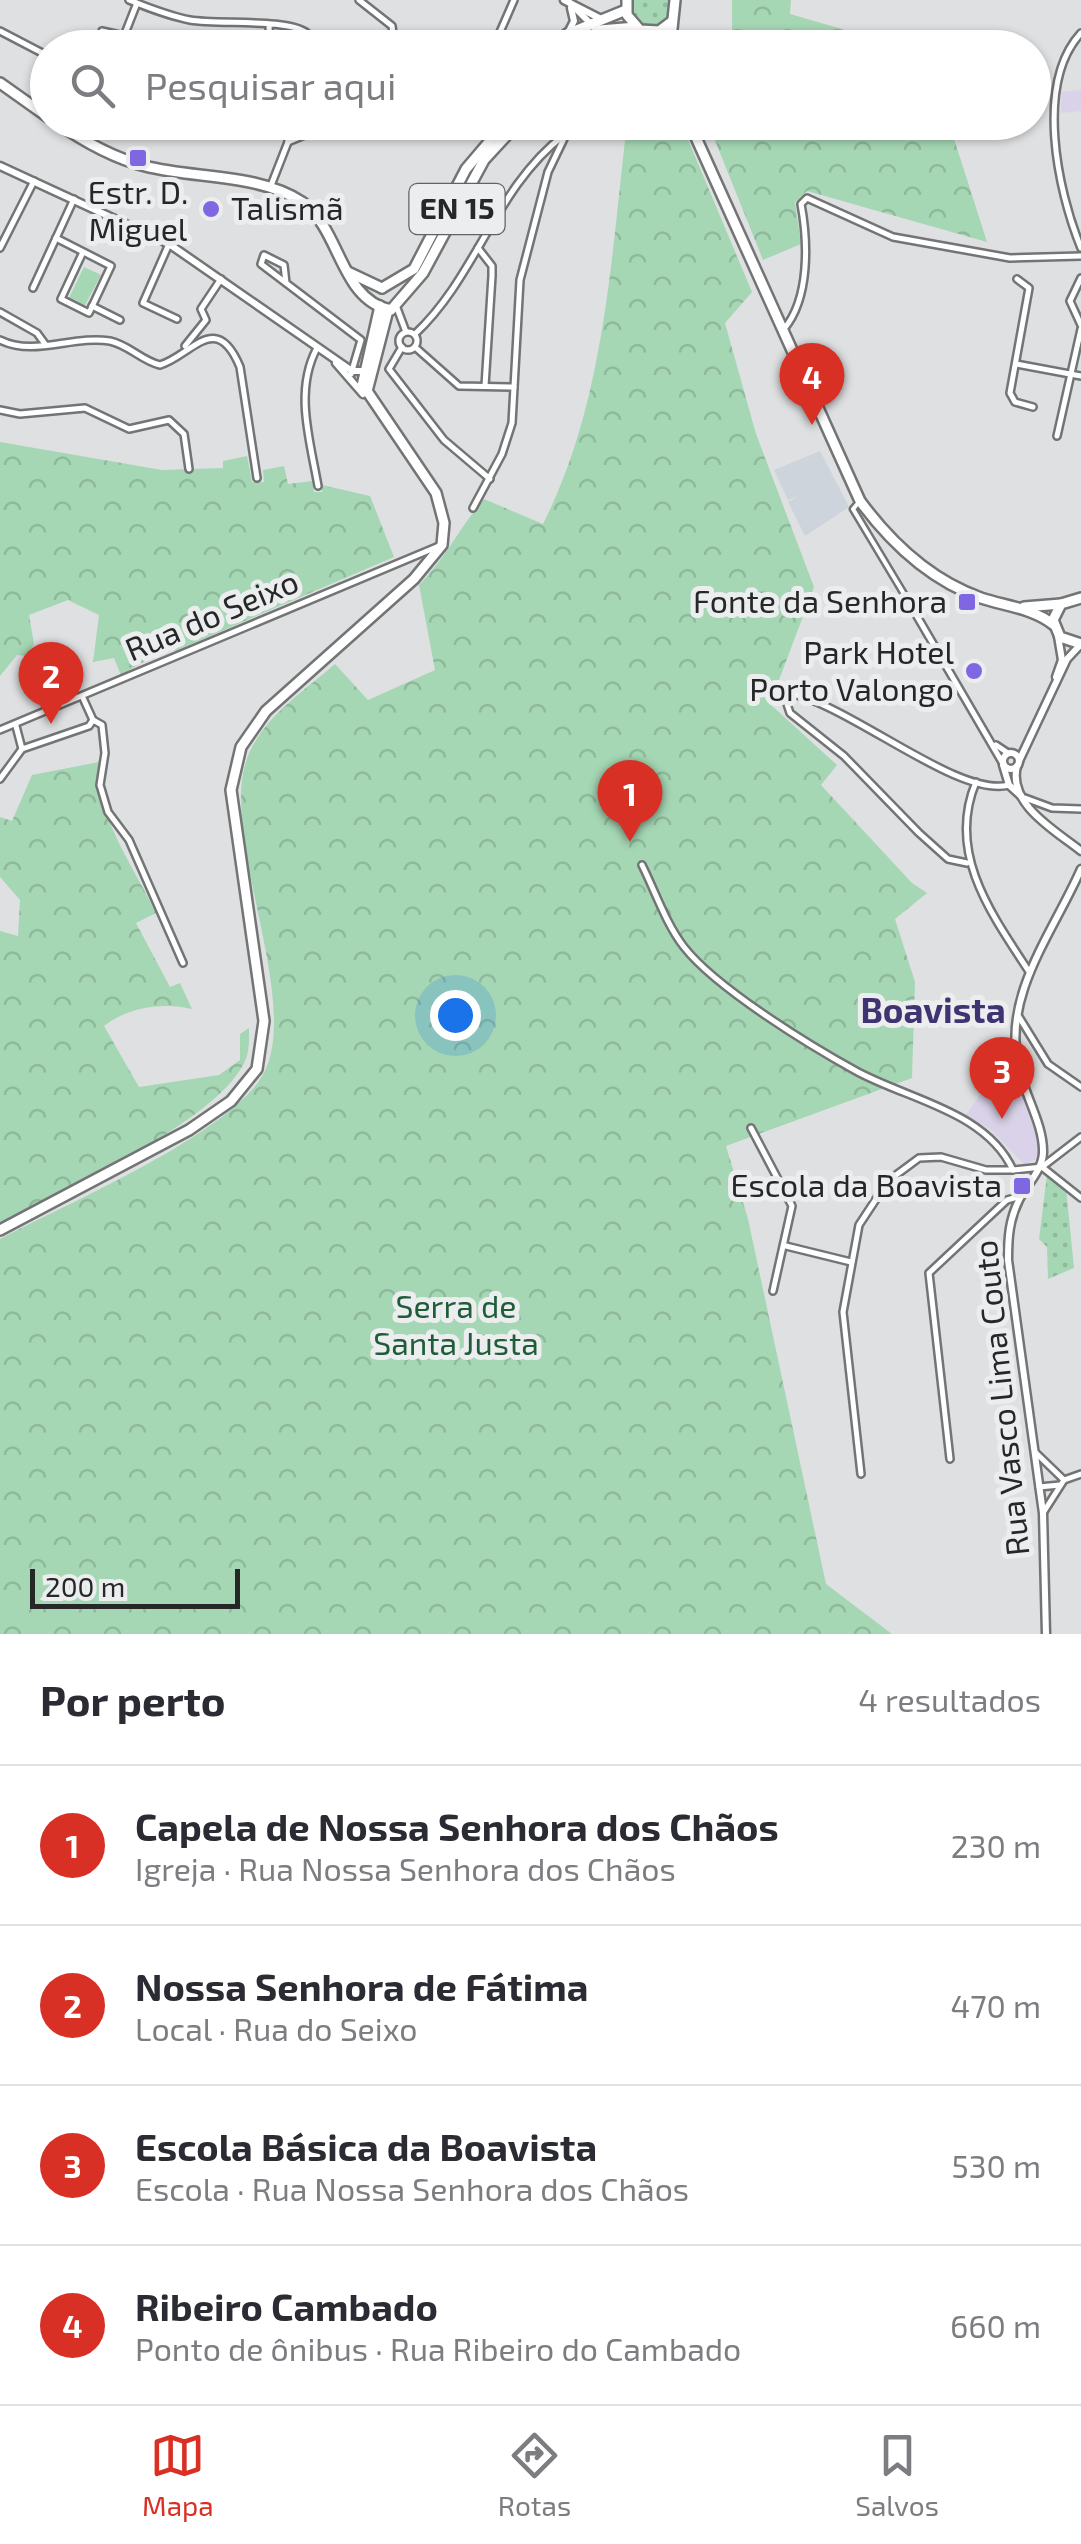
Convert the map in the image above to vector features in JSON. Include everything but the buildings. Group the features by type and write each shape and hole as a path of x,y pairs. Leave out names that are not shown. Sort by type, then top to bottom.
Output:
{"main road":[{"path":"671,30 675,0"},
{"path":"577,30 626,5 640,29"},
{"path":"597,22 650,30"},
{"path":"588,30 597,22"},
{"path":"660,30 671,22"},
{"path":"0,83 30,104"},
{"path":"84,140 146,166 270,188 296,198 314,212 356,288 389,305"},
{"name":"EN 15","path":"387,287 414,269 466,169 491,140"},
{"name":"EN 15","path":"389,305 424,273 484,160 502,140"},
{"path":"698,140 860,501 893,542 923,567 963,590 1016,607 1055,629 1067,642 1081,644"},
{"path":"346,270 387,287"},
{"path":"0,1230 190,1130 231,1101 248,1082 260,1056 264,1021 230,790 242,747 266,711 414,579 442,545 444,523 436,493 367,391 389,305 387,287"},
{"path":"387,287 389,305 365,371 362,394 387,424"},
{"path":"1016,607 1061,604 1077,598"},
{"path":"1055,629 1061,604"}],"street":[{"path":"360,0 393,30"},
{"path":"501,30 514,0"},
{"path":"568,1 597,22"},
{"path":"568,1 574,21 569,30"},
{"path":"126,30 133,2 190,20 305,30"},
{"path":"0,31 30,47"},
{"path":"1081,33 1064,51 1060,64 1055,134 1081,248"},
{"path":"270,188 292,140"},
{"path":"514,387 451,382 415,347 415,334 448,299 506,196 532,163 558,140"},
{"path":"474,508 512,423 520,280 548,172 563,140"},
{"path":"532,163 548,172"},
{"path":"0,166 169,244 333,358 351,374 362,394"},
{"path":"0,248 34,181"},
{"path":"782,332 794,317 803,274 807,243 801,204 806,198 894,237 1010,258 1081,256"},
{"path":"33,288 74,199"},
{"path":"56,238 111,266 88,313 60,299 83,252"},
{"path":"169,244 144,303 178,319"},
{"path":"477,248 492,266 485,386"},
{"path":"286,282 284,266 264,255 261,264 361,340 351,374"},
{"path":"1056,436 1081,327 1070,301 1081,278"},
{"path":"1017,279 1029,288 1010,393 1016,402 1033,407"},
{"path":"181,351 206,320 202,309 221,280"},
{"path":"389,305 406,332 415,334"},
{"path":"92,306 120,320"},
{"path":"0,312 37,333 45,344"},
{"path":"406,332 400,337 402,348 389,369 444,440 490,479"},
{"path":"0,340 12,346 112,342 160,366 202,340 217,340 234,350 257,478"},
{"path":"318,347 306,370 304,388 318,486"},
{"path":"402,348 415,347"},
{"path":"1016,364 1081,376"},
{"path":"351,374 365,371"},
{"path":"0,410 20,414 84,408 129,429 169,420 182,428 189,468"},
{"path":"860,501 853,508 994,743 1003,763 1005,787"},
{"name":"Rua do Seixo","path":"0,730 442,545"},
{"path":"1077,598 1081,588"},
{"path":"1054,688 1062,660 1055,629"},
{"path":"1005,787 1015,775 1054,688 1081,644"},
{"path":"967,863 948,858 919,833 844,756 790,713 782,692 818,703 976,782 1005,787 1052,808 1081,809"},
{"path":"82,697 94,720 102,725 100,785 108,812 130,840 183,962"},
{"path":"0,779 22,749 89,726 94,720"},
{"path":"16,726 22,749"},
{"path":"1003,763 1030,736"},
{"path":"994,743 1010,753 1018,764"},
{"path":"1003,763 1010,769 1018,764"},
{"path":"1005,774 1005,787"},
{"path":"1015,775 1022,797 1038,817 1081,851"},
{"path":"976,782 965,821 967,863 1030,973"},
{"path":"642,866 682,944 756,1008 856,1070 978,1127 1005,1152 1014,1170"},
{"path":"1042,1166 1043,1142 1018,1064 1017,1015 1030,973 1081,869"},
{"path":"1017,1015 1048,1064 1081,1087"},
{"path":"751,1128 790,1197 791,1222 772,1291"},
{"path":"861,1474 843,1322 850,1262 868,1209 888,1181 919,1158 941,1157 986,1170 1014,1170 1042,1166 1081,1137"},
{"path":"1042,1166 1081,1198"},
{"name":"Rua Vasco Lima Couto","path":"1042,1166 1013,1213 1008,1260 1043,1514 1046,1634"},
{"path":"950,1460 929,1274 935,1263 1000,1208 1021,1196"},
{"path":"1000,1208 1013,1213"},
{"path":"786,1246 850,1262"},
{"path":"1034,1452 1061,1481"},
{"path":"1038,1482 1061,1481 1081,1474"},
{"path":"1043,1514 1061,1481"}],"shaded area":[{"path":"1081,90 1081,111 1061,113 1061,92"},
{"path":"820,451 849,507 805,536 788,502 798,496 788,500 774,470"},
{"path":"1014,1069 1039,1144 1037,1159 1024,1164 991,1130 966,1115 987,1085"}],"green space":[{"path":"632,0 671,0 669,17 656,26 643,25 634,19"},
{"path":"732,0 791,0 790,14 845,30 732,30"},
{"name":"Serra de Santa Justa","path":"625,140 688,140 752,292 725,323 756,434 814,587 770,704 837,765 821,785 912,883 927,893 895,919 915,982 912,1078 726,1146 748,1219 826,1584 892,1634 0,1634 0,1239 176,1147 210,1126 259,1081 271,1052 274,1015 270,973 244,839 241,799 251,749 270,721 335,664 368,700 435,670 419,585 484,499 543,524 580,429 593,379 610,277"},
{"path":"715,140 954,140 987,242 807,191 795,202 801,244 763,260"},
{"path":"84,267 101,275 85,305 69,298"},
{"path":"0,442 162,470 223,468 223,461 247,456 252,482 264,482 263,470 284,466 288,484 312,481 314,492 322,492 322,485 370,496 394,557 175,651 172,645 121,675 114,658 93,662 99,615 68,600 29,615 34,644 28,656 17,655 0,676"},
{"path":"99,762 102,800 109,819 156,913 136,923 170,987 180,983 192,1009 146,1008 124,1014 104,1026 139,1087 219,1075 240,1060 240,1034 249,1028 248,1051 226,1088 168,1133 0,1222 0,931 18,936 20,900 0,877 0,817 12,821 32,775"},
{"path":"1047,1175 1066,1188 1074,1268 1048,1279 1047,1247 1039,1239"}],"place":[{"name":"Estr. D. Miguel","path":"138,158"},
{"name":"Talismã","path":"211,209"},
{"name":"Ribeiro Cambado","path":"812,425"},
{"name":"Fonte da Senhora","path":"967,602"},
{"name":"Park Hotel Porto Valongo","path":"974,671"},
{"name":"Nossa Senhora de Fátima","path":"51,724"},
{"name":"Capela de Nossa Senhora dos Chãos","path":"630,842"},
{"name":"Escola Básica da Boavista","path":"1002,1119"},
{"name":"Escola da Boavista","path":"1022,1186"}],"district":[{"name":"Boavista","path":"933,1011"}]}
